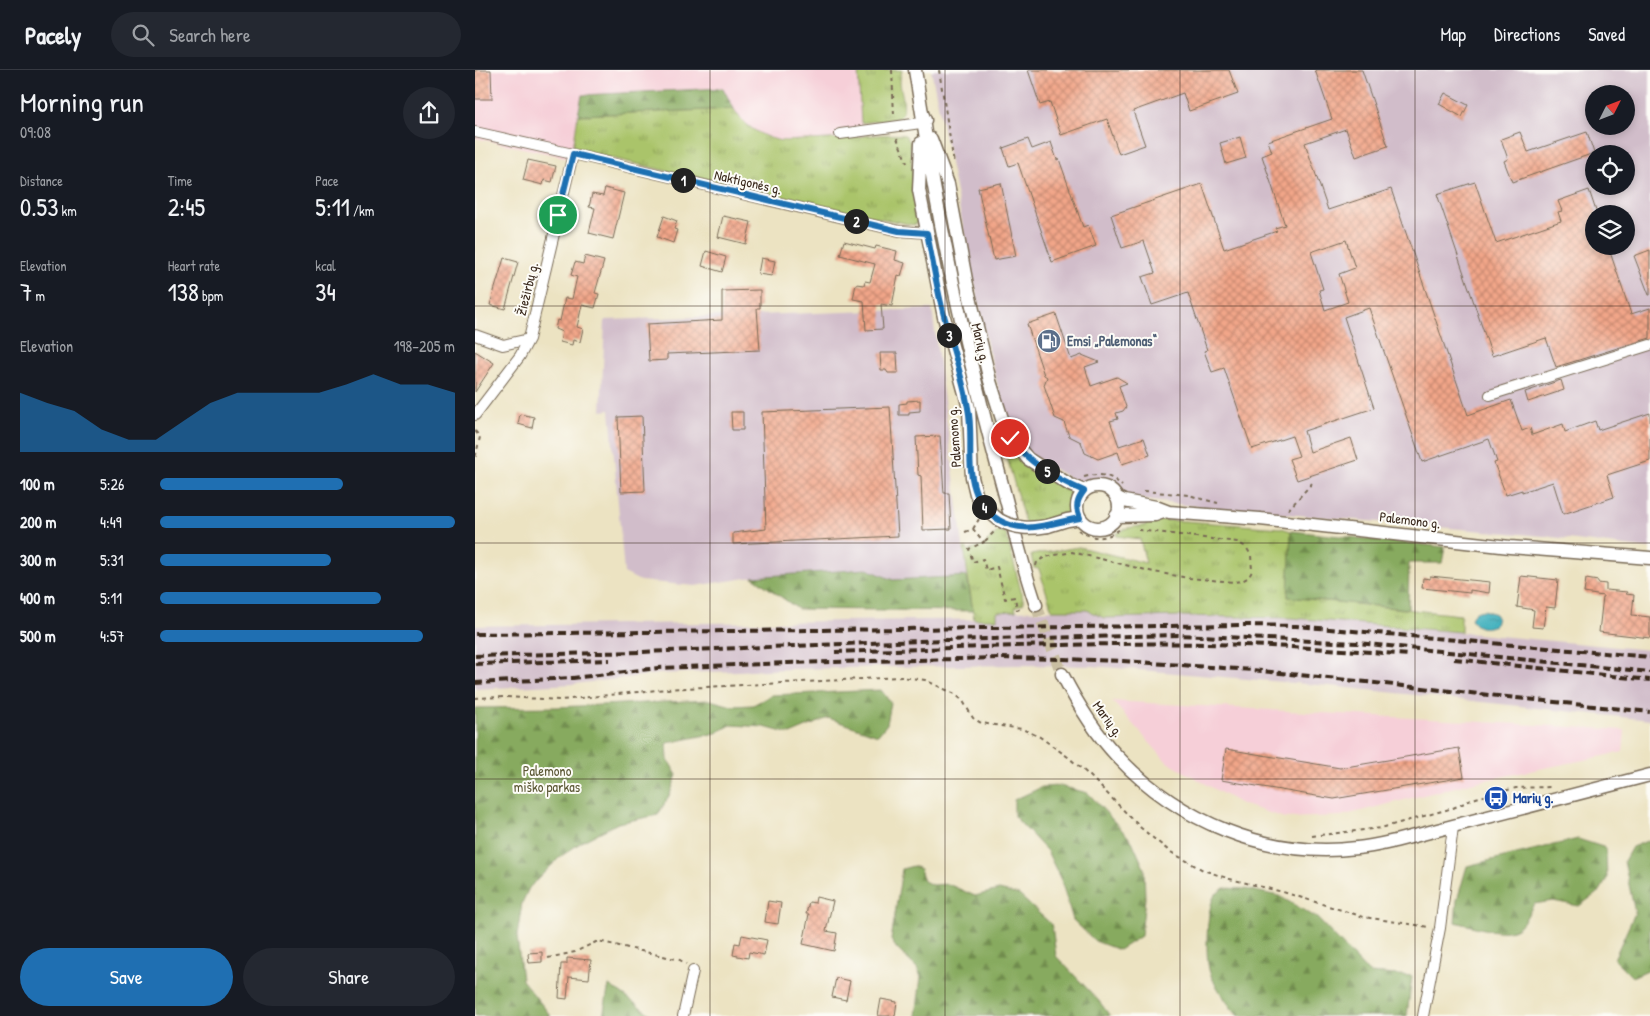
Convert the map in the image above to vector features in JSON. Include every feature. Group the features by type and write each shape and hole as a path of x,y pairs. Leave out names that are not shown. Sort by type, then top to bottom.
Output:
{"street":[{"name":"Palemono g.","path":"915,70 922,118 919,190 944,317 969,408 972,477 976,494 999,525 1020,528 1048,526 1067,520 1099,528 1112,522 1116,516 1155,515 1166,511"},
{"name":"Palemono g.","path":"922,118 948,184 967,285 990,381 1004,425 1010,438 1028,459 1070,485 1084,491 1091,487 1119,491 1124,501 1156,507 1166,511 1270,520 1510,547 1650,558"},
{"path":"840,134 922,118"},
{"name":"Marių g.","path":"922,118 948,262 967,348 1032,606"},
{"name":"Naktigonės g.","path":"475,132 899,231 927,233"},
{"name":"Žiežirbų g.","path":"475,416 521,356 529,339 573,154"},
{"path":"475,335 503,345 529,339"},
{"path":"1490,395 1650,345"},
{"path":"1078,524 1077,504 1079,497 1084,491"},
{"path":"1116,516 1119,491"},
{"name":"Marių g.","path":"1062,674 1088,719 1116,755 1143,782 1176,806 1215,827 1250,839 1289,847 1326,850 1357,848 1395,841 1650,775"},
{"path":"1423,1016 1439,928 1453,827"},
{"path":"683,1016 693,971"}],"path":[{"path":"939,70 955,170"},
{"path":"475,431 480,437 475,459"},
{"path":"1083,477 1095,474 1109,476 1119,491"},
{"path":"1287,510 1314,482"},
{"path":"1139,491 1189,495 1218,503"},
{"path":"1078,524 1093,536 1100,537 1110,535 1122,528"},
{"path":"1035,571 1037,562 1045,557 1073,552 1154,572 1189,578 1233,582 1242,581 1249,577 1252,571 1251,555 1246,547 1237,542 1139,530 1137,524"},
{"path":"999,525 984,542 969,549 973,562 983,559 986,570 997,567 1005,599 1015,596 1017,610 1032,606"},
{"path":"965,532 973,529 984,542"},
{"path":"475,698 505,697 561,700 666,689 901,677 925,680 955,694 963,701 973,718 981,723 1022,730 1040,737 1090,776 1141,828 1169,851 1203,870 1364,917 1439,928"},
{"path":"1307,836 1381,828 1453,808 1483,796 1516,788 1554,787"},
{"path":"548,958 575,952 598,941 680,960 693,971"}],"shaded area":[{"path":"475,70 858,70 861,123 864,136 823,140 778,140 760,135 738,116 722,88 582,95 573,149 569,158 475,138"},
{"path":"931,70 1650,70 1650,549 1543,536 1151,501 1123,495 1110,482 1098,480 1085,483 1069,478 1031,455 1017,440 1007,422 987,344"},
{"path":"932,309 967,576 893,580 867,569 753,577 695,586 640,581 624,573 610,410 601,411 605,320"},
{"path":"1087,610 1104,618 1180,616 1292,618 1650,650 1650,720 1330,686 1092,666 1015,665 791,669 659,674 574,684 475,689 475,626 997,619 997,611"},
{"path":"1112,701 1625,730 1623,752 1471,783 1341,816 1285,818 1241,804 1167,762"}],"green space":[{"path":"858,70 902,70 900,82 904,105 899,118 861,123"},
{"path":"723,88 734,109 578,115 582,95"},
{"path":"734,109 752,129 764,136 780,141 905,135 910,142 920,220 914,225 799,202 573,149 578,115"},
{"path":"999,428 1010,448 1020,459 1075,493 1071,501 1072,513 1049,520 1025,523"},
{"path":"1146,520 1281,528 1291,531 1288,597 1461,615 1461,632 1292,618 1180,616 1104,618 1087,610 1052,610 1039,569 1034,568 1031,555 1079,547 1146,563 1140,539 1117,536 1116,534 1127,528 1146,525"},
{"path":"998,531 1006,533 1024,603 1015,607 1016,611 997,612 997,619 974,619 964,548 967,548 968,551 983,546"},
{"path":"1291,531 1445,547 1442,563 1409,563 1408,609 1288,597"},
{"path":"867,569 893,580 967,576 973,611 798,609 753,577"},
{"name":"Palemono miško parkas","path":"881,690 891,703 887,724 878,735 828,718 790,734 764,727 731,725 716,733 667,743 668,760 677,775 670,794 658,815 618,823 583,841 560,857 529,888 522,903 517,936 522,980 551,1016 475,1016 475,708 557,707 710,700 732,706 753,705 772,695"},
{"path":"1060,786 1088,793 1132,841 1144,868 1145,898 1141,936 1119,950 1095,941 1073,920 1061,880 1047,851 1014,816 1014,800 1042,787"},
{"path":"1578,839 1606,848 1607,879 1600,891 1579,906 1553,901 1534,904 1521,925 1509,931 1485,929 1455,922 1457,900 1467,866"},
{"path":"1647,841 1650,843 1650,969 1632,977 1614,959 1635,913 1624,861 1632,847"},
{"path":"913,866 920,869 924,881 932,885 948,884 975,896 999,890 1019,895 1052,925 1056,956 1099,1001 1110,1016 916,1016 921,977 917,968 897,949 891,940 902,869"},
{"path":"1224,888 1245,889 1279,896 1317,918 1369,973 1412,976 1407,1016 1238,1016 1219,990 1210,973 1207,957 1208,922 1212,902 1215,895"},
{"path":"609,985 653,1016 603,1016"}],"water":[{"path":"1484,610 1495,614 1497,617 1495,625 1481,627 1473,622 1471,619 1475,613"}],"building":[{"path":"475,70 491,70 492,99 475,99"},
{"path":"1028,70 1229,70 1238,94 1189,111 1183,93 1133,111 1145,145 1119,154 1107,119 1061,135 1050,102 1040,105"},
{"path":"1315,70 1362,70 1388,146 1356,157 1346,129 1305,143 1328,210 1391,189 1468,415 1511,400 1522,431 1530,428 1532,435 1563,424 1565,432 1595,421 1598,430 1650,413 1650,461 1607,475 1614,497 1563,514 1553,482 1506,495 1494,463 1497,462 1489,439 1422,462 1369,308 1344,317 1374,408 1304,431 1310,452 1351,438 1358,460 1297,480 1289,459 1299,456 1292,436 1252,449 1224,368 1212,372 1204,351 1207,350 1188,293 1152,305 1142,277 1155,273 1144,241 1122,248 1111,215 1202,184 1224,249 1277,231 1275,228 1285,225 1262,156 1272,152 1268,141 1332,119","holes":["1346,240 1355,268 1339,274 1348,302 1325,310 1319,290 1323,289 1311,252"]},
{"path":"1445,93 1468,105 1462,117 1439,104"},
{"path":"1520,132 1528,152 1585,133 1585,135 1588,135 1591,145 1585,145 1585,156 1512,182 1504,161 1508,159 1501,139"},
{"path":"1240,137 1246,158 1226,164 1220,143"},
{"path":"1028,139 1032,149 1051,142 1083,227 1088,225 1096,246 1052,262 1018,163 1009,166 1003,148"},
{"path":"528,160 556,166 552,182 544,180 543,185 523,180"},
{"path":"1475,182 1496,243 1561,221 1558,212 1562,211 1558,201 1585,191 1585,195 1591,195 1594,205 1585,205 1585,255 1611,255 1631,314 1650,308 1650,338 1556,367 1546,338 1492,356 1437,194"},
{"path":"1001,183 1016,256 994,260 978,188"},
{"path":"605,188 624,193 613,239 589,233 595,208 589,207 592,194 603,196"},
{"path":"664,216 677,221 674,229 677,230 673,243 657,237"},
{"path":"723,216 751,222 746,244 718,237"},
{"path":"844,241 875,249 876,246 897,251 895,260 905,263 901,276 898,275 892,306 881,304 883,329 866,330 864,301 853,299 856,284 864,285 865,281 870,282 875,264 840,255"},
{"path":"1650,250 1650,295 1649,295 1634,256"},
{"path":"706,251 726,257 722,272 702,266"},
{"path":"585,256 604,261 595,293 599,294 595,308 582,305 577,327 583,329 580,342 573,340 572,345 560,342 562,332 555,329 557,320 560,321 565,298 572,299 577,277 571,275 575,262 583,264"},
{"path":"504,258 518,262 505,309 490,305"},
{"path":"761,258 775,261 772,276 758,274"},
{"path":"760,290 760,308 757,308 760,350 667,354 667,360 649,361 647,324 722,320 722,291"},
{"path":"1056,314 1071,359 1082,355 1099,362 1085,367 1091,386 1117,377 1127,383 1119,386 1126,407 1123,411 1116,413 1118,419 1110,421 1119,446 1144,438 1150,455 1122,464 1118,452 1098,459 1085,453 1081,442 1069,436 1064,422 1055,418 1044,385 1047,377 1044,375 1027,324"},
{"path":"475,351 494,363 475,392"},
{"path":"880,353 897,353 898,373 888,373 886,370 881,370"},
{"path":"1561,380 1564,390 1528,402 1525,392"},
{"path":"920,400 920,411 909,412 909,415 899,415 899,404"},
{"path":"890,407 898,536 733,544 733,533 766,529 762,412"},
{"path":"731,412 743,412 743,430 732,430"},
{"path":"520,414 534,417 532,428 518,424"},
{"path":"642,416 645,491 621,492 618,417"},
{"path":"940,436 944,493 949,493 951,529 923,530 921,476 918,475 916,437"},
{"path":"1430,576 1490,582 1489,593 1470,590 1470,593 1422,588 1423,578 1430,579"},
{"path":"1521,576 1558,580 1555,608 1546,607 1543,628 1532,627 1534,610 1517,607"},
{"path":"1586,579 1606,584 1606,590 1627,592 1626,594 1634,595 1632,615 1650,617 1650,638 1599,632 1603,596 1584,593"},
{"path":"1459,748 1464,777 1334,799 1221,780 1226,749 1340,768"},
{"path":"816,897 833,901 826,931 837,933 834,951 803,944 809,914 806,914 809,902 815,903"},
{"path":"768,901 781,903 778,924 765,922"},
{"path":"742,935 767,940 764,955 749,952 748,958 733,955 735,943 740,944"},
{"path":"542,952 542,962 529,963 528,953"},
{"path":"567,958 591,960 589,979 569,977 567,999 559,998 561,964 567,964"},
{"path":"836,978 850,981 846,1000 832,997"},
{"path":"881,999 897,1002 895,1016 878,1016"}],"tunnel":[{"path":"1036,605 1062,674"}],"railway":[{"path":"475,634 1246,625 1296,626 1650,657"},
{"path":"475,656 641,652 945,640 1178,635 1358,643 1650,672"},
{"path":"835,652 1047,645 1228,644 1409,655"},
{"path":"475,683 573,678 658,668 1000,658 1063,659 1252,670 1650,712"},
{"path":"1454,659 1650,680"},
{"path":"475,664 610,660"}],"place":[{"name":"Emsi „Palemonas“","path":"1049,341"},
{"name":"Marių g.","path":"1496,798"}],"route":[{"path":"558,215 573,154 899,231 927,233 944,317 969,408 972,477 976,494 984,507 993,516 1009,526 1032,528 1080,518 1077,504 1079,497 1084,491 1070,485 1028,459 1010,438"}]}
